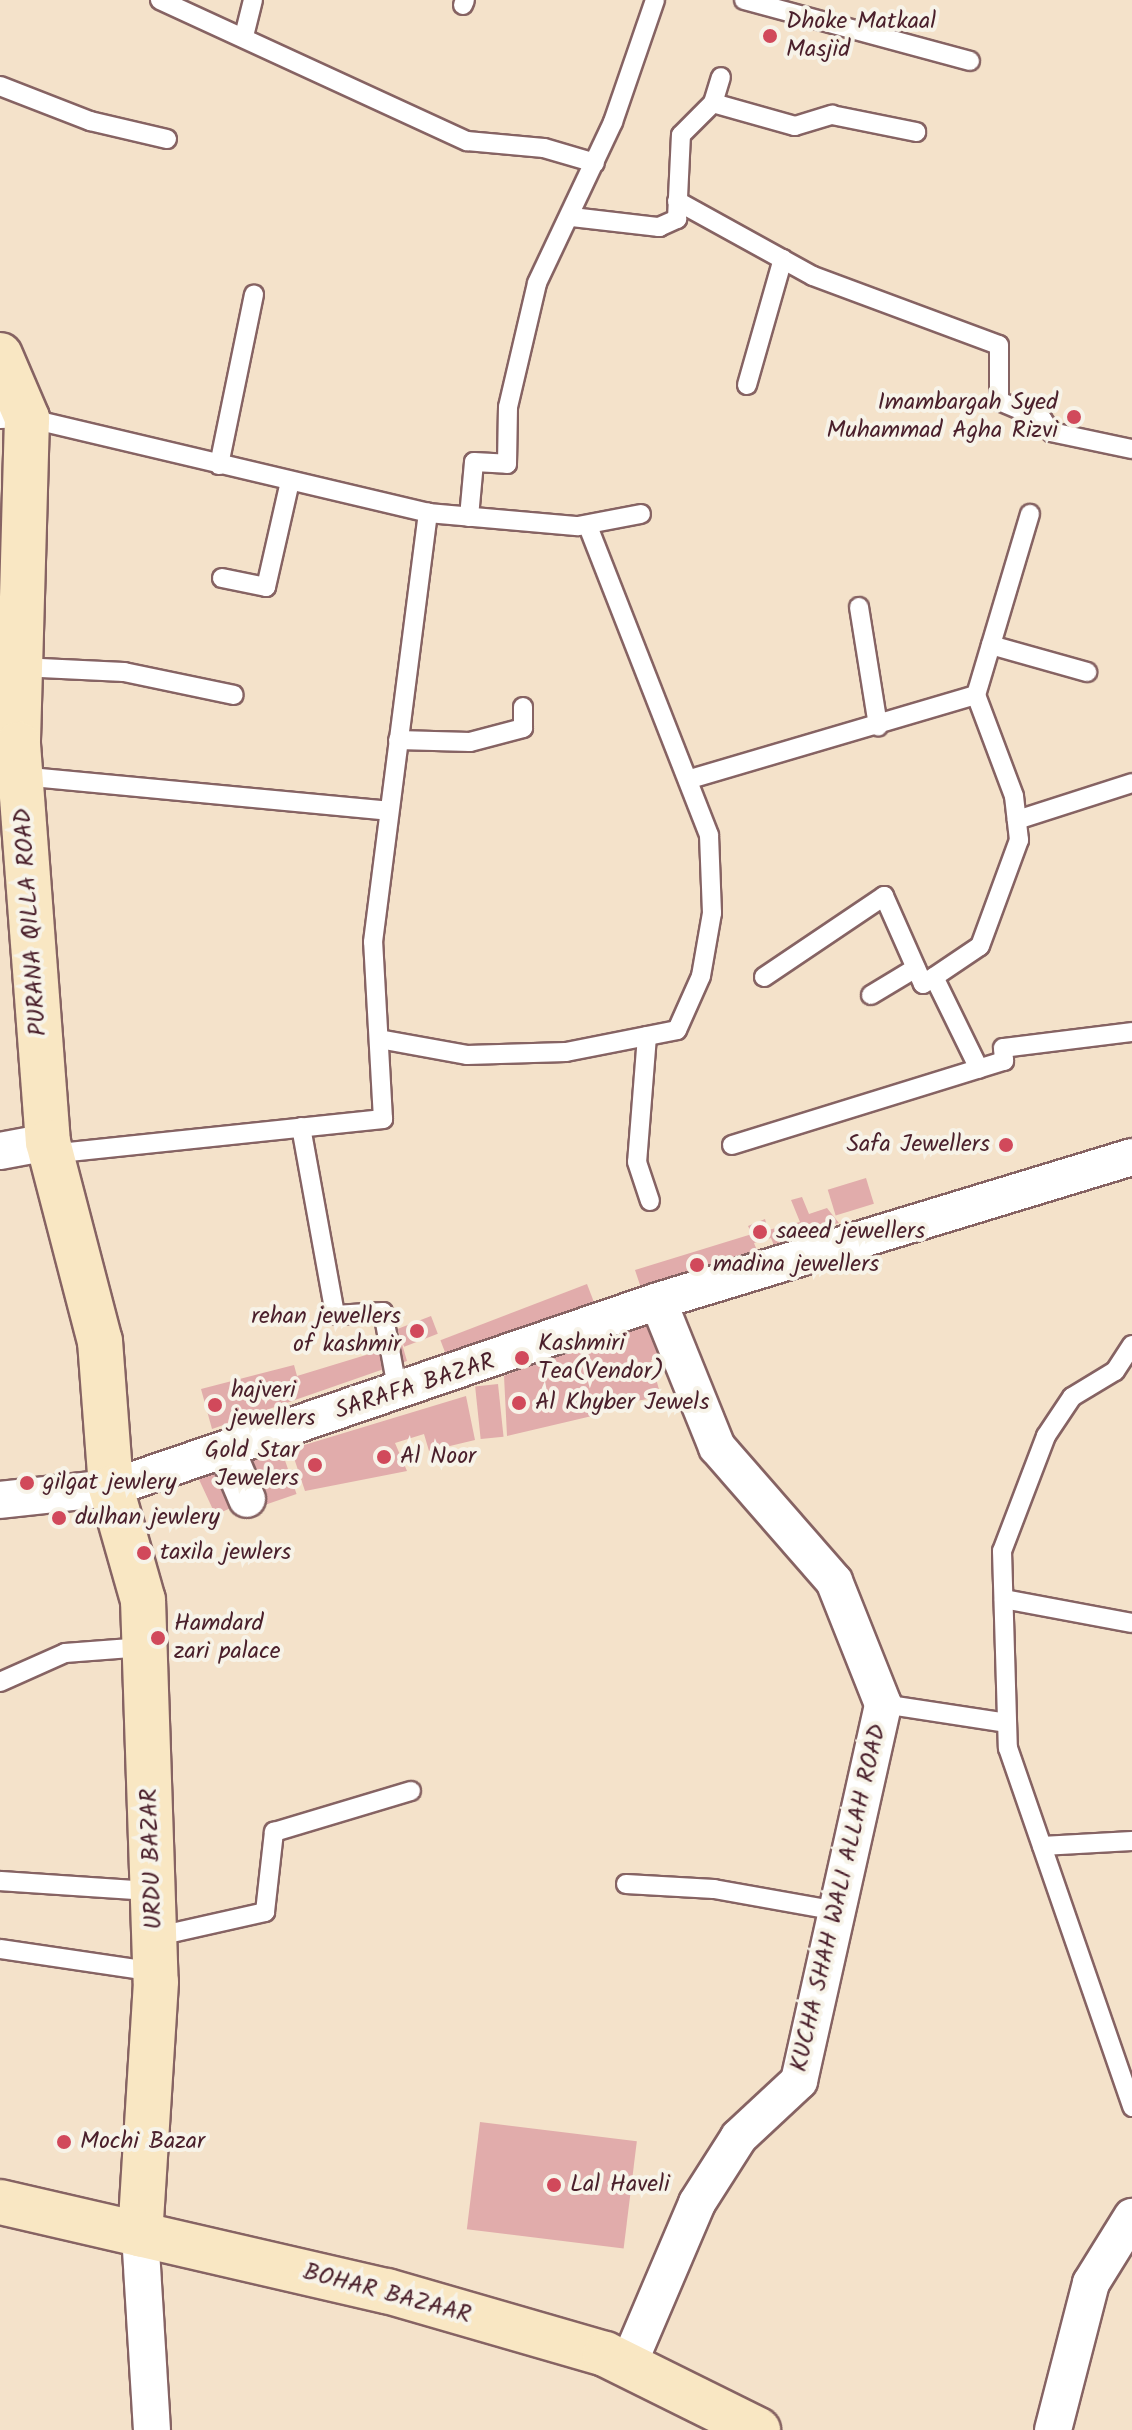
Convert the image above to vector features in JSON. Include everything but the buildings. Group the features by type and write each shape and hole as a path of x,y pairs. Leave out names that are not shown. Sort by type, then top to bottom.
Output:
{"street":[{"name":"PURANA QILLA ROAD","path":"0,355 14,419 20,776 49,1148 100,1341 111,1488"},
{"path":"0,1151 49,1148"},
{"name":"SARAFA BAZAR","path":"0,1500 111,1488 398,1393 658,1301 1132,1157"},
{"name":"KUCHA SHAH WALI ALLAH ROAD","path":"628,2365 697,2203 739,2137 799,2081 883,1704 834,1581 717,1447 658,1301"},
{"path":"226,1449 247,1499"},
{"name":"URDU BAZAR","path":"111,1488 143,1600 155,1954 140,2234"},
{"name":"BOHAR BAZAAR","path":"0,2202 387,2291 628,2365 758,2430"},
{"path":"1053,2430 1091,2283 1132,2217"},
{"path":"140,2234 152,2430"}],"lane":[{"path":"160,0 467,141 544,148 595,163"},
{"path":"244,36 253,0"},
{"path":"469,517 474,462 507,464 508,407 537,283 572,217 595,163 655,0"},
{"path":"744,0 970,61"},
{"path":"572,217 659,227 677,219 681,135 713,103 721,77"},
{"path":"0,86 90,121 167,139"},
{"path":"713,103 795,126 832,115 916,132"},
{"path":"677,201 783,259 886,307 999,345 999,401 1042,419 1051,432 1132,449"},
{"path":"747,385 783,259"},
{"path":"219,465 254,295"},
{"path":"14,419 428,513 588,526 641,514"},
{"path":"222,578 266,587 290,481"},
{"path":"49,1148 383,1119 373,942 387,811 428,513"},
{"path":"764,977 884,896 923,984 980,946 1019,840 1017,820 976,695 1030,514"},
{"path":"379,1039 507,1055 647,1036 677,1030 701,976 712,913 709,835 690,779 588,526"},
{"path":"859,607 878,726"},
{"path":"991,645 1087,672"},
{"path":"20,667 124,672 234,695"},
{"path":"690,779 976,695"},
{"path":"398,740 470,742 523,728 523,707"},
{"path":"20,776 387,811"},
{"path":"1017,820 1132,783"},
{"path":"871,995 916,968"},
{"path":"934,977 979,1069"},
{"path":"732,1145 1004,1061 1003,1048 1132,1032"},
{"path":"647,1036 637,1162 650,1201"},
{"path":"301,1127 335,1315 383,1312 398,1393"},
{"path":"1132,1345 1115,1371 1072,1397 1046,1436 1002,1551 1008,1748 1132,2107"},
{"path":"1004,1599 1132,1623"},
{"path":"0,1682 65,1653 144,1647"},
{"path":"883,1704 1007,1723"},
{"path":"0,1949 155,1954 265,1912 274,1832 411,1791"},
{"path":"1042,1846 1132,1841"},
{"path":"0,1881 152,1891"},
{"path":"626,1884 714,1889 838,1911"}],"place":[{"name":"Dhoke Matkaal Masjid","path":"770,36"},
{"name":"Imambargah Syed Muhammad Agha Rizvi","path":"1074,417"},
{"name":"Safa Jewellers","path":"1006,1145"},
{"name":"saeed jewellers","path":"760,1232"},
{"name":"madina jewellers","path":"697,1265"},
{"name":"rehan jewellers of kashmir","path":"417,1331"},
{"name":"Kashmiri Tea(Vendor)","path":"522,1358"},
{"name":"Al Khyber Jewels","path":"519,1403"},
{"name":"hajveri jewellers","path":"215,1405"},
{"name":"Al Noor","path":"384,1457"},
{"name":"Gold Star Jewelers","path":"315,1465"},
{"name":"gilgat jewlery","path":"27,1483"},
{"name":"dulhan jewlery","path":"59,1518"},
{"name":"taxila jewlers","path":"144,1553"},
{"name":"Hamdard zari palace","path":"158,1638"},
{"name":"Mochi Bazar","path":"64,2142"},
{"name":"Lal Haveli","path":"554,2185"}]}
